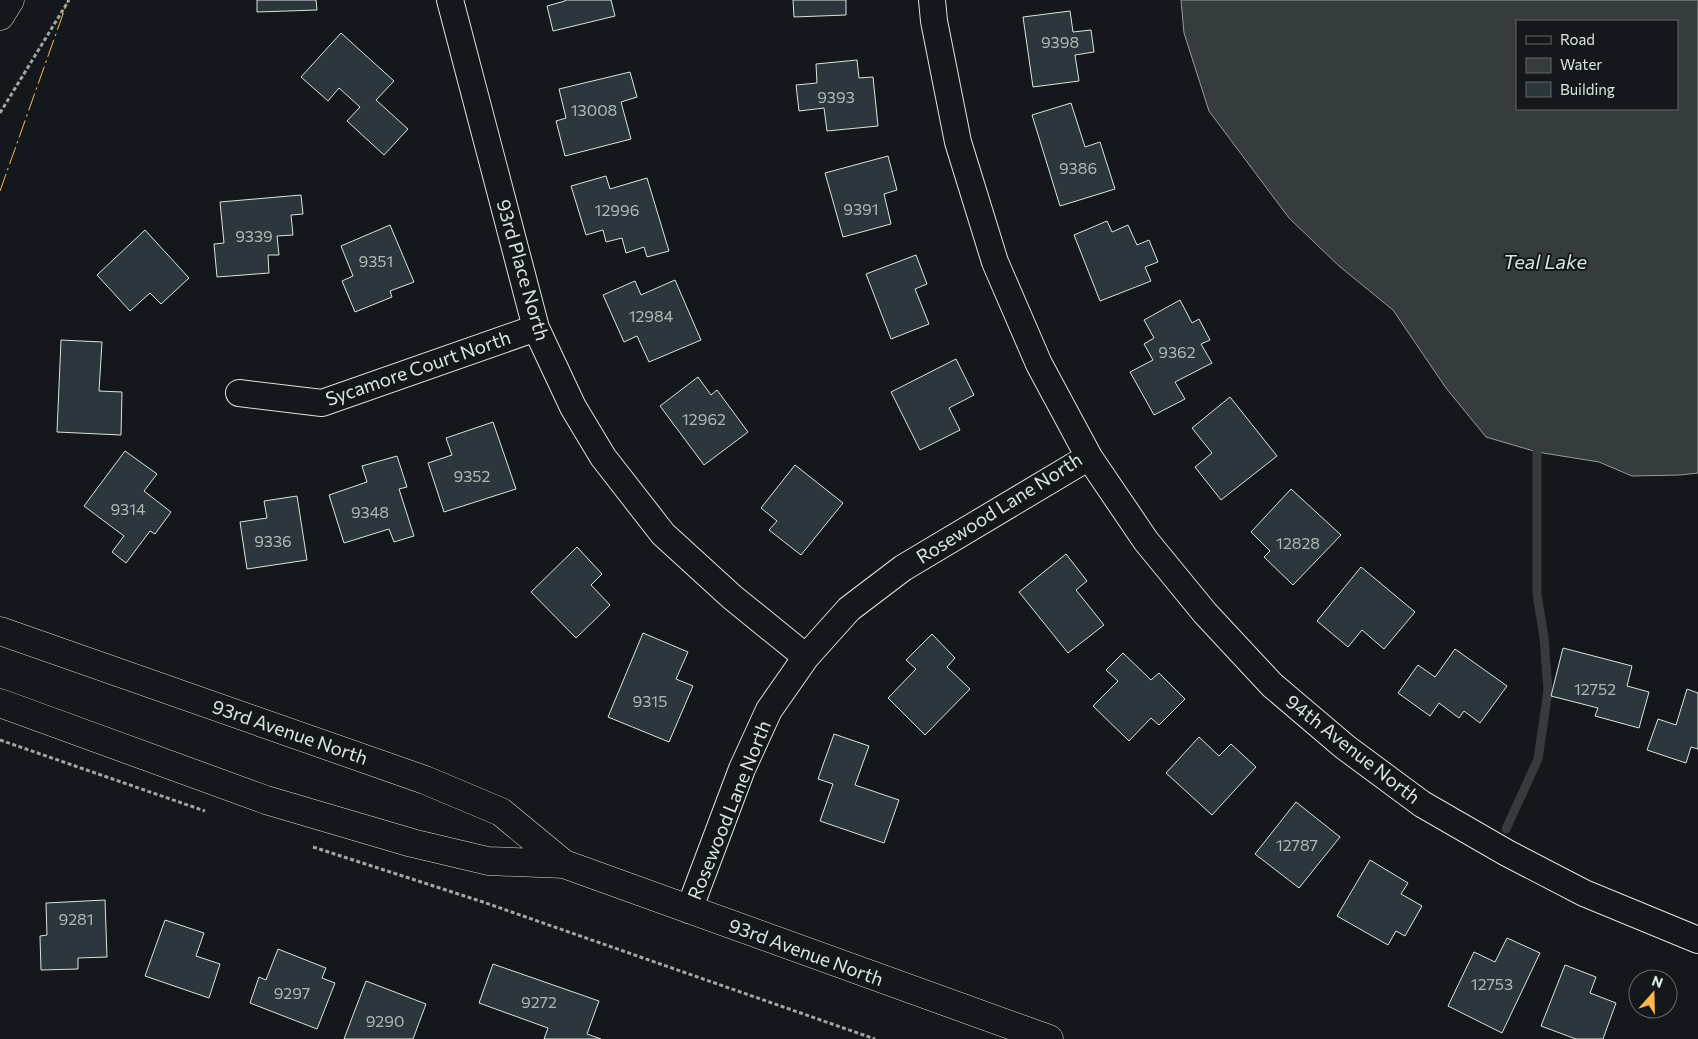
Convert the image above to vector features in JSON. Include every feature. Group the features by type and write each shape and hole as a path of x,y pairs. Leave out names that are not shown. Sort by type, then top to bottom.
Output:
{"street":[{"path":"0,16 10,0"},
{"name":"93rd Place North","path":"450,0 456,31 536,328 573,407 603,457 663,534 718,584 806,656"},
{"name":"Rosewood Lane North","path":"690,910 742,769 761,726 769,710 806,656 848,609 903,568 1089,457 1039,364 995,262 958,142 934,21 932,0"},
{"name":"Sycamore Court North","path":"239,393 322,402 536,328"},
{"name":"94th Avenue North","path":"1089,457 1146,541 1205,614 1272,685 1345,747 1422,804 1507,853 1584,894 1698,940"},
{"name":"93rd Avenue North","path":"0,631 425,780 501,812 564,864"},
{"name":"93rd Avenue North","path":"0,703 266,800 412,843 488,861 564,864 1049,1039"}],"path":[{"path":"0,113 68,0"},
{"path":"0,740 210,813"},
{"path":"304,844 652,960 874,1039"}],"water":[{"name":"Teal Lake","path":"1181,0 1698,0 1698,473 1632,476 1599,462 1537,452 1486,437 1446,388 1393,310 1339,266 1289,218 1209,111 1184,33"}],"building":[{"path":"257,0 316,0 317,10 257,12"},
{"path":"565,0 611,0 615,16 553,31 547,6"},
{"path":"793,0 846,0 846,15 794,17"},
{"path":"1070,11 1073,32 1091,30 1094,52 1075,55 1079,81 1033,87 1023,17"},
{"path":"341,33 394,81 376,100 408,129 384,155 347,121 360,107 339,88 328,101 301,77"},
{"path":"857,60 859,78 873,77 878,126 827,131 824,108 799,111 796,85 817,83 816,64"},
{"path":"630,72 637,97 621,102 631,139 565,156 556,121 566,118 559,89"},
{"path":"1071,103 1085,147 1100,142 1115,189 1060,206 1032,115"},
{"path":"888,156 897,190 884,194 891,224 843,237 825,173"},
{"path":"606,176 610,189 647,178 669,251 647,257 644,247 626,253 622,238 606,242 603,230 586,235 571,186"},
{"path":"301,195 303,214 291,215 293,235 277,236 279,255 268,255 269,273 217,277 214,244 224,243 220,202"},
{"path":"1107,221 1112,232 1128,225 1137,245 1149,240 1158,262 1145,267 1151,281 1100,301 1074,235"},
{"path":"390,225 414,282 390,291 392,297 355,312 342,281 353,276 341,246"},
{"path":"145,230 189,278 161,304 150,293 130,311 97,275"},
{"path":"916,255 927,284 915,289 929,324 891,339 866,274"},
{"path":"675,280 701,340 649,362 637,336 624,342 603,295 635,281 641,295"},
{"path":"1180,300 1192,323 1199,319 1210,340 1201,344 1212,363 1175,382 1185,399 1154,415 1130,372 1153,360 1144,344 1154,338 1144,320"},
{"path":"61,340 102,342 99,391 122,392 121,435 57,432"},
{"path":"956,359 974,395 949,408 960,430 920,450 891,392"},
{"path":"698,377 711,395 717,390 748,432 704,465 660,406"},
{"path":"1230,397 1277,456 1221,500 1195,467 1212,453 1192,428"},
{"path":"493,422 516,489 444,512 428,463 452,455 446,438"},
{"path":"125,451 157,474 144,491 171,512 155,534 150,531 126,563 112,552 124,536 84,506"},
{"path":"397,456 407,487 399,489 414,536 394,542 389,529 344,543 329,495 367,482 362,466"},
{"path":"795,465 843,503 801,555 769,530 777,521 761,508"},
{"path":"1291,489 1341,535 1293,585 1264,557 1270,551 1251,532"},
{"path":"297,496 307,560 247,569 240,522 267,518 264,501"},
{"path":"577,547 602,574 591,585 610,605 576,638 531,592"},
{"path":"1066,554 1087,581 1076,590 1104,625 1068,653 1019,592"},
{"path":"1361,567 1415,612 1384,649 1362,630 1348,647 1317,621"},
{"path":"643,633 688,652 676,679 693,686 669,742 608,717"},
{"path":"932,634 955,658 947,667 970,689 925,735 888,698 916,669 906,660"},
{"path":"1563,648 1632,666 1627,686 1649,692 1639,728 1595,716 1598,708 1551,696"},
{"path":"1455,649 1507,686 1480,723 1464,711 1459,718 1439,703 1430,716 1398,693 1418,665 1435,677"},
{"path":"1123,653 1151,680 1159,673 1185,699 1159,725 1151,718 1129,741 1093,706 1118,681 1106,670"},
{"path":"1687,689 1698,693 1698,749 1691,747 1686,763 1647,750 1658,719 1676,725"},
{"path":"834,734 869,746 855,785 899,800 884,843 820,821 833,784 818,779"},
{"path":"1199,737 1219,756 1231,744 1256,767 1212,815 1166,773"},
{"path":"1296,802 1340,837 1299,888 1255,854"},
{"path":"1370,860 1408,883 1401,894 1422,906 1405,936 1396,931 1388,945 1337,916"},
{"path":"105,900 107,957 78,958 78,969 41,970 40,936 47,935 46,903"},
{"path":"165,920 204,933 196,956 220,964 209,998 145,976"},
{"path":"1507,938 1540,953 1502,1033 1448,1006 1474,952 1495,962"},
{"path":"278,949 326,968 322,978 335,983 317,1029 250,1003 259,977 266,980"},
{"path":"493,964 599,1001 587,1034 601,1039 544,1039 548,1028 479,1003"},
{"path":"1565,965 1596,977 1590,993 1616,1003 1603,1039 1576,1039 1541,1026"},
{"path":"366,981 426,1004 413,1039 344,1039"}],"waterway":[{"path":"1506,829 1538,759 1548,691 1544,638 1537,594 1537,452"}],"power":[{"path":"0,191 68,0"}]}
